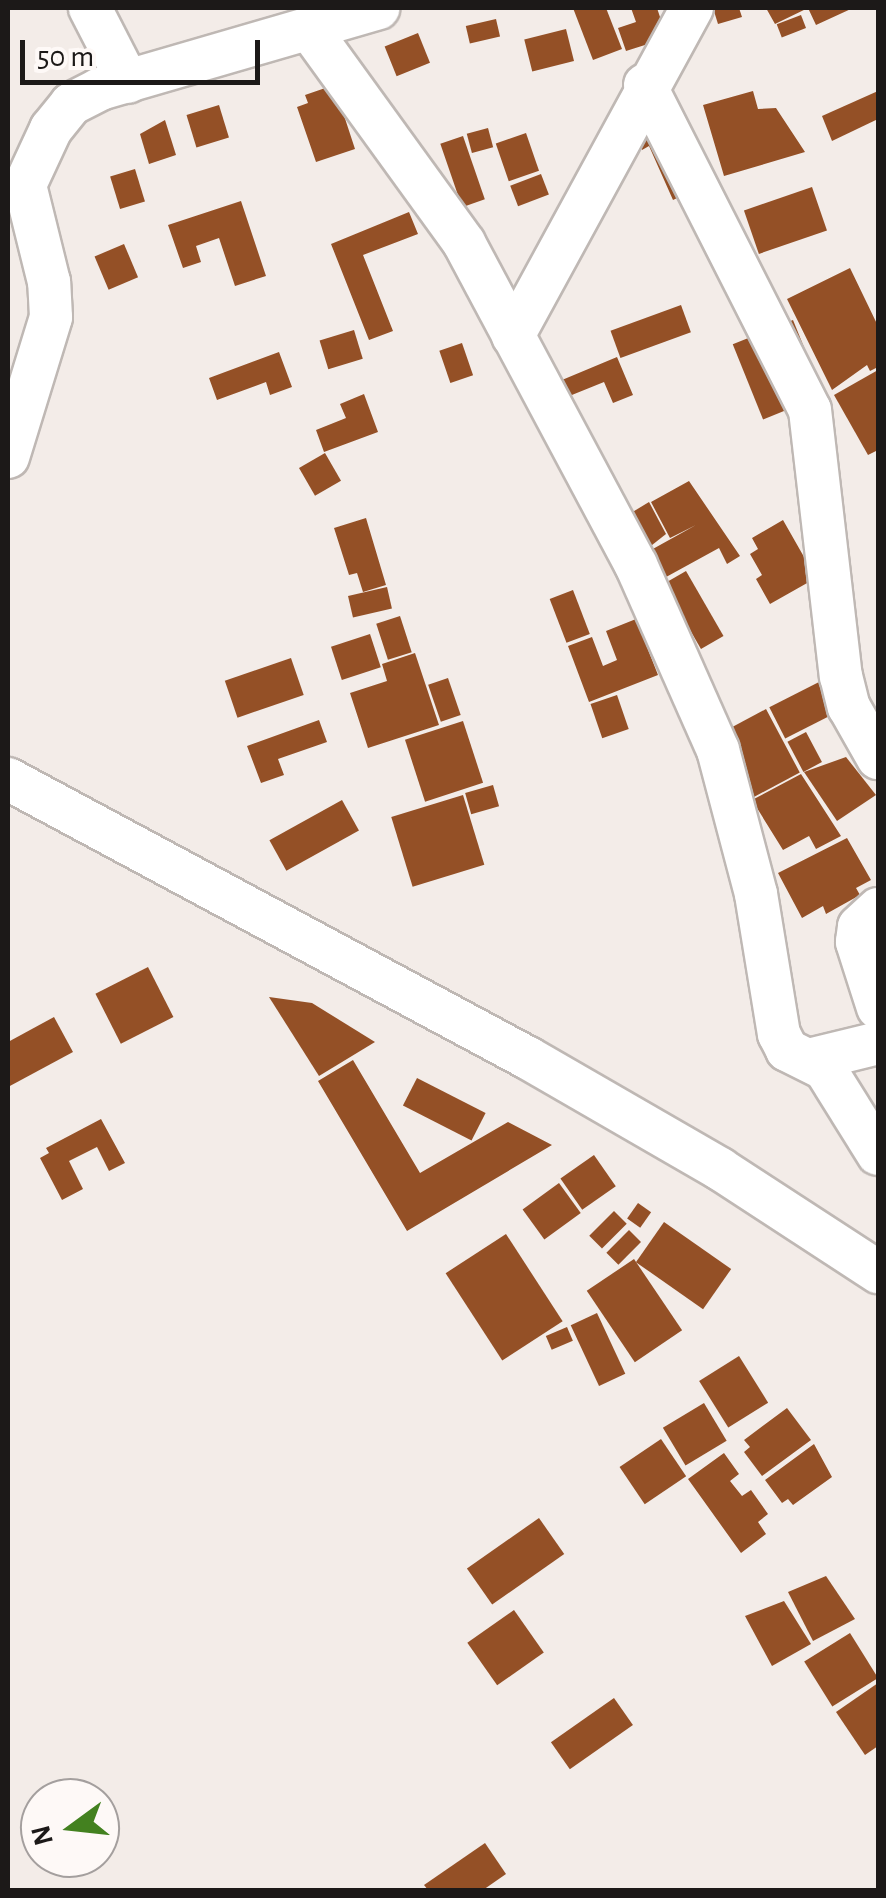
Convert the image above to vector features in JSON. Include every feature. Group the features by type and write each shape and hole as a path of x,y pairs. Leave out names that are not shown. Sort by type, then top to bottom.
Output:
{"street":[{"path":"90,8 128,82"},
{"path":"8,457 53,302 25,185 29,167 72,104 128,82 378,8"},
{"path":"513,336 645,84 692,8"},
{"path":"310,30 464,243 636,565 718,750 756,894 770,1011 787,1050 825,1070 878,1154"},
{"path":"645,84 810,410 841,676 849,707 878,758"},
{"path":"8,778 528,1058 720,1168 878,1272"},
{"path":"878,909 859,927 857,942 878,1008"},
{"path":"809,1060 878,1043"}],"building":[{"path":"573,8 606,8 622,49 593,60"},
{"path":"631,8 657,8 667,38 626,51 618,28 636,22"},
{"path":"713,8 739,8 742,17 718,24"},
{"path":"766,8 808,8 775,24"},
{"path":"808,8 853,8 816,25"},
{"path":"801,15 806,28 782,37 777,24"},
{"path":"496,19 500,37 470,44 466,26"},
{"path":"566,29 574,61 532,71 524,39"},
{"path":"418,33 430,63 397,76 385,46"},
{"path":"334,85 355,149 316,162 297,107 308,103 305,95"},
{"path":"753,91 758,109 776,108 805,152 724,176 703,105"},
{"path":"878,91 878,119 832,141 822,116"},
{"path":"219,105 229,138 196,147 186,115"},
{"path":"662,117 696,189 673,200 649,146 642,150 633,130"},
{"path":"165,120 176,155 149,164 140,134"},
{"path":"488,128 493,147 472,153 467,134"},
{"path":"526,133 539,171 509,181 496,143"},
{"path":"463,136 485,199 462,207 440,144"},
{"path":"135,169 145,202 120,209 110,177"},
{"path":"541,174 549,195 518,206 510,186"},
{"path":"812,187 827,230 759,254 744,210"},
{"path":"241,201 266,276 235,286 219,238 196,246 201,262 183,268 168,225"},
{"path":"409,212 418,234 363,255 393,331 369,340 331,244"},
{"path":"124,244 138,277 109,290 95,257"},
{"path":"850,268 878,326 878,367 870,371 867,365 832,390 787,299"},
{"path":"681,305 691,332 620,358 611,331"},
{"path":"793,320 823,395 763,419 733,344"},
{"path":"354,330 363,359 328,369 320,341"},
{"path":"462,343 473,375 450,383 439,351"},
{"path":"279,352 292,387 270,395 266,382 217,400 209,378"},
{"path":"617,357 633,395 613,403 604,382 557,401 550,385"},
{"path":"878,370 878,450 868,455 834,395"},
{"path":"364,394 378,432 324,452 316,430 346,418 340,404"},
{"path":"325,453 341,481 315,496 299,468"},
{"path":"689,481 740,556 727,564 719,548 657,582 642,555 696,525 670,538 651,502"},
{"path":"649,502 666,534 647,549 621,519"},
{"path":"366,518 386,585 363,592 357,573 349,575 334,528"},
{"path":"783,520 816,578 770,604 756,579 762,575 750,554 758,549 752,538"},
{"path":"686,571 724,636 701,649 663,584"},
{"path":"387,587 392,608 353,617 348,596"},
{"path":"573,590 590,634 567,643 550,599"},
{"path":"400,616 412,652 388,660 376,624"},
{"path":"636,619 658,675 589,702 568,646 592,637 603,666 617,660 606,631"},
{"path":"370,634 381,667 342,680 331,647"},
{"path":"415,653 439,725 368,748 350,693 387,681 382,664"},
{"path":"291,658 304,695 238,718 225,681"},
{"path":"448,678 461,715 441,722 428,685"},
{"path":"821,681 837,712 785,739 769,707"},
{"path":"617,695 629,729 602,738 591,704"},
{"path":"766,709 800,773 753,797 719,734"},
{"path":"319,720 327,742 278,759 284,775 261,783 247,746"},
{"path":"463,721 483,783 425,802 405,740"},
{"path":"806,732 822,762 803,772 787,742"},
{"path":"846,757 876,795 837,821 804,772"},
{"path":"801,774 841,836 816,849 809,836 783,850 752,800"},
{"path":"493,785 499,806 471,814 465,793"},
{"path":"463,795 484,865 413,887 391,817"},
{"path":"342,800 359,831 286,871 269,840"},
{"path":"847,838 871,880 856,888 860,895 826,914 823,906 802,918 778,873"},
{"path":"148,967 173,1017 121,1044 95,994"},
{"path":"269,997 312,1003 375,1042 319,1076"},
{"path":"54,1017 73,1052 8,1087 8,1042"},
{"path":"353,1060 420,1173 508,1122 552,1145 407,1231 318,1081"},
{"path":"417,1078 486,1113 472,1141 403,1106"},
{"path":"101,1119 125,1163 109,1171 97,1147 69,1161 83,1189 62,1200 40,1158 49,1153 46,1148"},
{"path":"594,1155 616,1186 582,1210 560,1179"},
{"path":"559,1183 581,1213 544,1239 523,1209"},
{"path":"638,1203 651,1212 640,1228 627,1219"},
{"path":"614,1211 627,1224 602,1248 589,1236"},
{"path":"664,1222 731,1269 703,1309 636,1262"},
{"path":"629,1230 641,1242 618,1265 606,1253"},
{"path":"506,1234 563,1321 502,1360 446,1273"},
{"path":"634,1259 682,1330 635,1362 587,1291"},
{"path":"597,1313 625,1374 599,1386 571,1325"},
{"path":"567,1327 573,1341 552,1350 546,1336"},
{"path":"739,1356 768,1403 728,1428 699,1381"},
{"path":"704,1403 727,1441 686,1465 663,1428"},
{"path":"787,1408 811,1440 762,1476 744,1452 750,1447 744,1440"},
{"path":"661,1439 686,1476 645,1504 620,1467"},
{"path":"814,1444 832,1477 793,1505 788,1499 782,1503 765,1480"},
{"path":"724,1453 739,1474 730,1481 742,1496 751,1490 768,1514 758,1522 766,1534 741,1553 688,1479"},
{"path":"539,1518 564,1554 492,1605 467,1568"},
{"path":"826,1576 855,1619 813,1641 788,1592"},
{"path":"784,1601 811,1644 772,1666 745,1616"},
{"path":"514,1610 544,1653 497,1685 467,1643"},
{"path":"850,1633 878,1678 832,1707 804,1662"},
{"path":"878,1683 878,1746 865,1755 836,1712"},
{"path":"614,1698 633,1725 570,1769 551,1742"},
{"path":"485,1843 506,1874 483,1890 428,1890 424,1885"}]}
